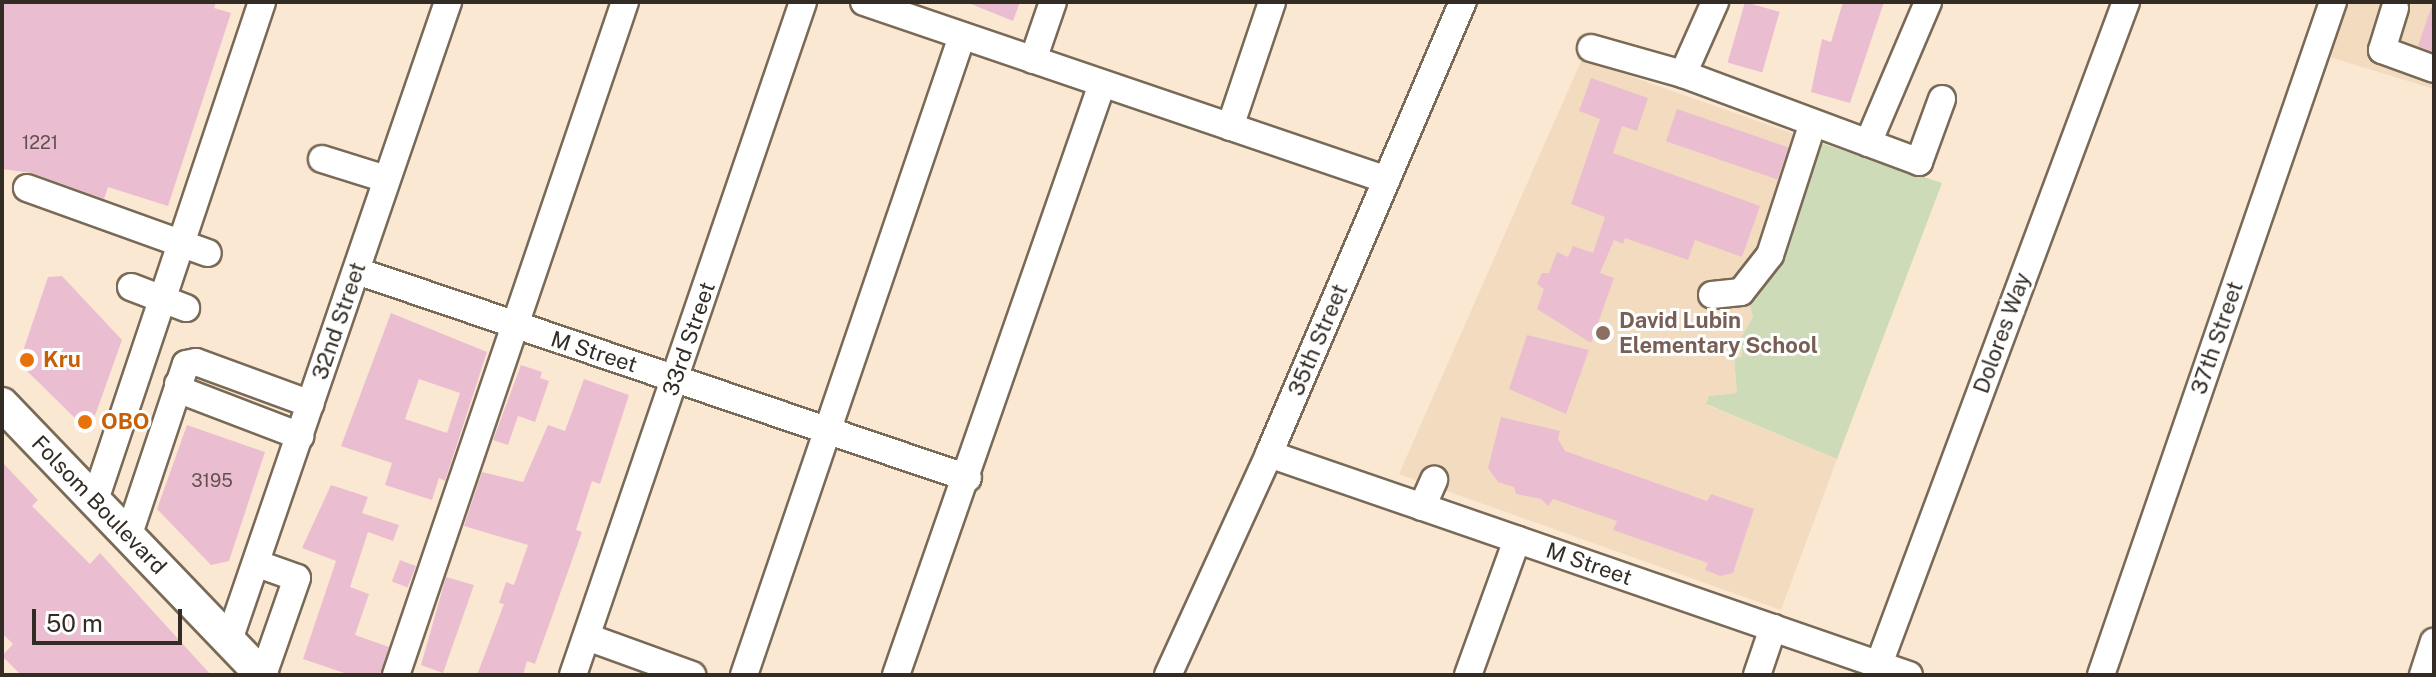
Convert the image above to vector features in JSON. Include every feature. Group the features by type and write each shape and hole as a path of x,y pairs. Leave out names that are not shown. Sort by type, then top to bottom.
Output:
{"main road":[{"name":"Folsom Boulevard","path":"2,404 263,675"}],"street":[{"path":"95,500 175,303 183,245 262,2"},
{"name":"32nd Street","path":"229,640 258,564 448,2"},
{"path":"396,675 625,2"},
{"name":"33rd Street","path":"573,675 803,2"},
{"path":"864,2 1387,180"},
{"path":"1033,60 1053,2"},
{"path":"1230,127 1272,2"},
{"name":"35th Street","path":"1168,675 1269,454 1463,2"},
{"path":"1683,74 1715,2"},
{"path":"1868,143 1928,2"},
{"name":"Dolores Way","path":"1879,664 2126,2"},
{"name":"37th Street","path":"2101,675 2333,2"},
{"path":"2389,4 2382,50 2434,69"},
{"path":"744,675 962,36"},
{"path":"1591,48 1683,74 1919,162 1942,99"},
{"path":"896,675 968,478 1102,84"},
{"path":"1712,295 1741,292 1770,255 1813,123"},
{"path":"322,159 386,179"},
{"path":"27,188 208,253"},
{"name":"M Street","path":"357,271 968,478"},
{"path":"131,287 175,303"},
{"path":"128,537 178,384 191,361 311,404"},
{"path":"178,384 180,390 300,436"},
{"name":"M Street","path":"1269,454 1909,675"},
{"path":"1422,507 1434,480"},
{"path":"1468,675 1517,540"},
{"path":"258,564 297,578 263,675"},
{"path":"1757,675 1773,628"},
{"path":"587,637 692,675"},
{"path":"2423,675 2434,642"}],"shaded area":[{"path":"2346,2 2434,2 2434,89 2326,56"},
{"name":"David Lubin Elementary School","path":"1582,59 1814,141 1748,297 1753,317 1742,336 1742,358 1734,359 1737,393 1709,396 1707,405 1837,459 1781,610 1399,474"}],"green space":[{"path":"1814,141 1942,183 1837,459 1706,404 1709,396 1737,393 1734,358 1742,357 1742,336 1753,317 1748,297"}],"building":[{"path":"2,2 216,2 214,8 231,13 168,206 108,187 104,199 32,173 2,169"},
{"path":"966,2 1020,2 1013,21"},
{"path":"1745,2 1780,12 1762,72 1728,63"},
{"path":"1843,2 1884,2 1850,103 1811,92 1822,39 1831,42"},
{"path":"2431,8 2434,8 2434,52 2418,46"},
{"path":"1591,78 1648,98 1637,131 1622,126 1613,153 1760,206 1742,257 1695,240 1688,260 1625,238 1623,244 1614,240 1600,273 1614,278 1591,343 1537,309 1544,289 1537,284 1542,273 1549,273 1557,252 1568,257 1573,246 1593,253 1605,217 1571,204 1600,119 1579,111"},
{"path":"1677,109 1789,147 1778,180 1666,141"},
{"path":"62,276 122,340 92,424 85,428 24,368 21,357 48,277"},
{"path":"391,313 487,352 445,481 439,478 432,500 385,485 392,463 341,446","holes":["419,379 460,393 447,433 405,419"]},
{"path":"1527,335 1589,350 1566,414 1509,389"},
{"path":"521,365 542,372 540,378 549,381 535,422 518,416 508,445 493,440"},
{"path":"584,379 629,395 600,484 592,481 576,530 582,532 535,664 527,661 523,675 477,675 504,604 499,603 506,582 514,585 528,545 464,526 482,472 523,482 548,425 565,431"},
{"path":"1501,417 1560,431 1558,439 1565,451 1707,501 1711,494 1754,509 1733,573 1720,576 1705,570 1708,563 1613,530 1617,521 1553,499 1548,506 1541,499 1516,494 1514,487 1498,482 1488,468"},
{"path":"187,425 265,452 229,561 211,565 157,509"},
{"path":"2,462 38,500 32,506 90,564 100,553 211,675 21,675 2,656 13,644 2,633"},
{"path":"331,485 368,497 362,513 399,525 393,541 368,532 350,587 369,594 355,635 389,647 380,675 350,675 303,659 336,561 302,548"},
{"path":"400,560 416,566 408,588 392,581"},
{"path":"446,577 474,585 443,673 421,665"}],"place":[{"name":"David Lubin Elementary School","path":"1603,333"},
{"name":"Kru","path":"27,360"},
{"name":"OBO","path":"85,422"}]}
